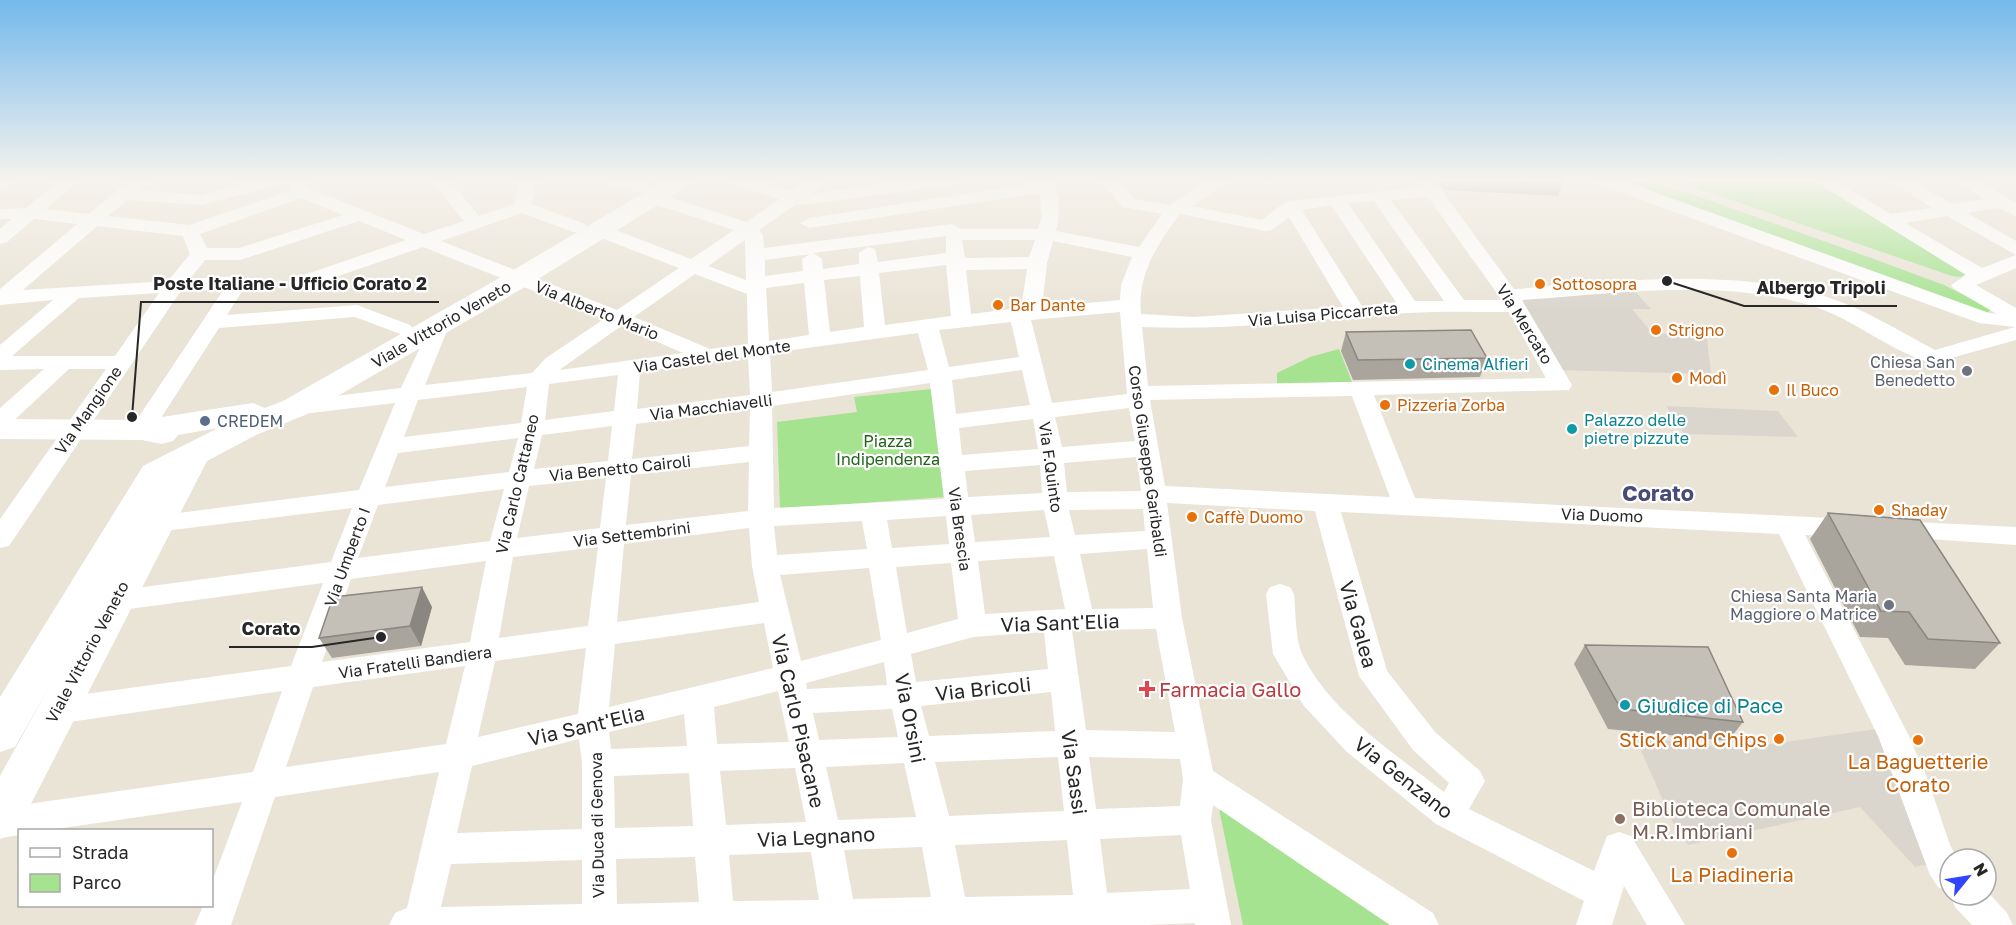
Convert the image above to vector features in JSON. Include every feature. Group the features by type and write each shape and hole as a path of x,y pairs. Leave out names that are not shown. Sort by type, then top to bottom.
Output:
{"main road":[{"name":"Viale Vittorio Veneto","path":"264,414 439,326 512,275 597,223"},
{"name":"Viale Vittorio Veneto","path":"0,734 155,474 194,455 403,329 512,275"},
{"name":"Via Castel del Monte","path":"0,429 142,430 264,414"},
{"name":"Via Castel del Monte","path":"142,430 179,438 194,455"},
{"name":"Viale Vittorio Veneto","path":"0,821 114,601 194,455"}],"street":[{"path":"0,238 18,223"},
{"path":"2,298 91,223"},
{"path":"115,223 190,231 209,223"},
{"path":"190,231 200,254 240,254 333,223"},
{"name":"Via Alberto Mario","path":"384,223 620,318 705,356"},
{"path":"308,280 472,223"},
{"path":"570,223 691,267 757,287 814,275 870,268 955,261 1036,263"},
{"path":"735,223 749,229"},
{"path":"539,379 554,363 691,267 759,223"},
{"path":"808,223 820,341"},
{"path":"864,223 875,334"},
{"path":"952,223 962,322"},
{"path":"1025,313 1036,263 1049,223"},
{"name":"Corso Giuseppe Garibaldi","path":"1165,223 1143,254 1131,285 1130,313 1138,396 1148,448 1168,618 1199,779 1195,820 1212,915"},
{"path":"1250,223 1266,226 1270,223"},
{"path":"1301,223 1355,311"},
{"path":"1352,223 1409,307"},
{"path":"1399,223 1458,306"},
{"name":"Via Mercato","path":"1360,388 1561,385 1512,300 1456,223"},
{"path":"1723,223 1986,319 2016,321"},
{"path":"1893,223 1980,274"},
{"path":"1971,223 2016,249"},
{"name":"Via Carlo Pisacane","path":"749,229 754,235 756,255 757,350 762,453 761,518 765,566 805,754 825,834 840,920"},
{"path":"756,255 953,233 1045,234 1143,254"},
{"name":"Via Mangione","path":"0,539 175,285 200,254"},
{"path":"2016,261 1980,274 1961,285 2016,316"},
{"path":"2,298 238,282 142,430"},
{"name":"Via Luisa Piccarreta","path":"1130,313 1193,323 1308,317 1409,307 1458,306 1659,286 1761,290 1817,301 1933,357 2016,333"},
{"path":"0,356 74,292"},
{"path":"211,322 357,311 403,329"},
{"name":"Via Castel del Monte","path":"264,414 409,392 539,379 1025,313 1130,313"},
{"name":"Via F.Quinto","path":"1025,313 1032,362 1052,458 1055,501 1064,546 1069,620"},
{"name":"Via Umberto I","path":"213,925 341,572 409,392 439,326"},
{"name":"Via Brescia","path":"927,326 940,375 973,626"},
{"path":"0,363 121,362"},
{"name":"Via Macchiavelli","path":"390,446 761,401 1032,362"},
{"path":"0,421 62,364"},
{"name":"Via Duca di Genova","path":"600,922 597,844 598,763 592,724 630,367"},
{"name":"Via Carlo Cattaneo","path":"415,924 436,849 482,653 501,549 532,428 539,379"},
{"path":"947,422 1043,412 1138,396 1360,388 1384,443 1406,507"},
{"path":"951,464 1052,458 1148,448"},
{"name":"Via Benetto Cairoli","path":"156,523 518,479 762,453"},
{"name":"Via Duomo","path":"1153,497 1325,501 1406,507 2016,536"},
{"name":"Via Settembrini","path":"114,601 501,549 761,518 873,510 957,508 1153,497"},
{"name":"Via Galea","path":"1325,501 1374,676 1424,741 1469,781 1447,814"},
{"name":"Via Orsini","path":"873,510 904,696 936,831 951,919"},
{"path":"1788,526 1890,727 1938,850"},
{"path":"765,566 1159,539"},
{"name":"Via Genzano","path":"1280,594 1287,654 1314,697 1358,743 1447,814 1604,893"},
{"name":"Via Fratelli Bandiera","path":"56,711 482,653 601,633 774,611"},
{"name":"Via Sant'Elia","path":"0,821 265,786 456,756 698,699 792,689 897,647 973,626 1069,620 1168,618"},
{"name":"Via Sassi","path":"1069,620 1063,679 1093,918"},
{"name":"Via Bricoli","path":"792,689 904,696 1063,679"},
{"path":"698,699 718,921"},
{"path":"598,763 1072,743 1191,746"},
{"path":"1199,779 1421,925"},
{"name":"Via Legnano","path":"436,849 711,841 825,834 1195,820"},
{"path":"1594,925 1618,847 1666,925"},
{"path":"1978,907 1995,925"},
{"path":"415,924 1212,915"}],"green space":[{"path":"1733,223 1773,223 1874,259 1944,285 1990,308 1990,311 1984,314"},
{"path":"1798,223 1884,223 1966,274 1960,277"},
{"path":"1339,349 1352,382 1277,386 1277,373 1310,357"},
{"name":"Piazza Indipendenza","path":"931,389 945,497 780,509 777,422 857,412 854,397"},
{"path":"1219,809 1402,925 1243,925"}],"shaded area":[{"path":"1632,288 1651,309 1632,309 1653,334 1677,334 1673,329 1706,329 1711,374 1554,370 1508,295"},
{"path":"1666,406 1778,411 1798,437 1684,434"},
{"path":"1890,727 1938,862 1915,867 1860,807 1688,845 1672,821 1635,737 1719,747 1764,745"}],"building":[{"path":"1471,330 1487,358 1358,360 1346,332"},
{"path":"1828,513 1920,520 2000,643 1928,639 1909,612 1881,611"},
{"path":"422,587 410,626 319,638 333,597"},
{"path":"1585,645 1708,647 1743,722 1621,709"}],"place":[{"name":"Albergo Tripoli","path":"1667,281"},
{"name":"Sottosopra","path":"1540,284"},
{"name":"Bar Dante","path":"998,305"},
{"name":"Strigno","path":"1656,330"},
{"name":"Cinema Alfieri","path":"1410,364"},
{"name":"Chiesa San Benedetto","path":"1967,371"},
{"name":"Modì","path":"1677,378"},
{"name":"Il Buco","path":"1774,390"},
{"name":"Pizzeria Zorba","path":"1385,405"},
{"name":"Poste Italiane - Ufficio Corato 2","path":"132,417"},
{"name":"CREDEM","path":"205,421"},
{"name":"Palazzo delle pietre pizzute","path":"1572,429"},
{"name":"Shaday","path":"1879,510"},
{"name":"Caffè Duomo","path":"1192,517"},
{"name":"Chiesa Santa Maria Maggiore o Matrice","path":"1889,605"},
{"name":"Corato","path":"381,637"},
{"name":"Farmacia Gallo","path":"1147,689"},
{"name":"Giudice di Pace","path":"1625,705"},
{"name":"Stick and Chips","path":"1779,739"},
{"name":"La Baguetterie Corato","path":"1918,740"},
{"name":"Biblioteca Comunale M.R.Imbriani","path":"1620,819"},
{"name":"La Piadineria","path":"1732,853"}],"district":[{"name":"Corato","path":"1658,492"}]}
